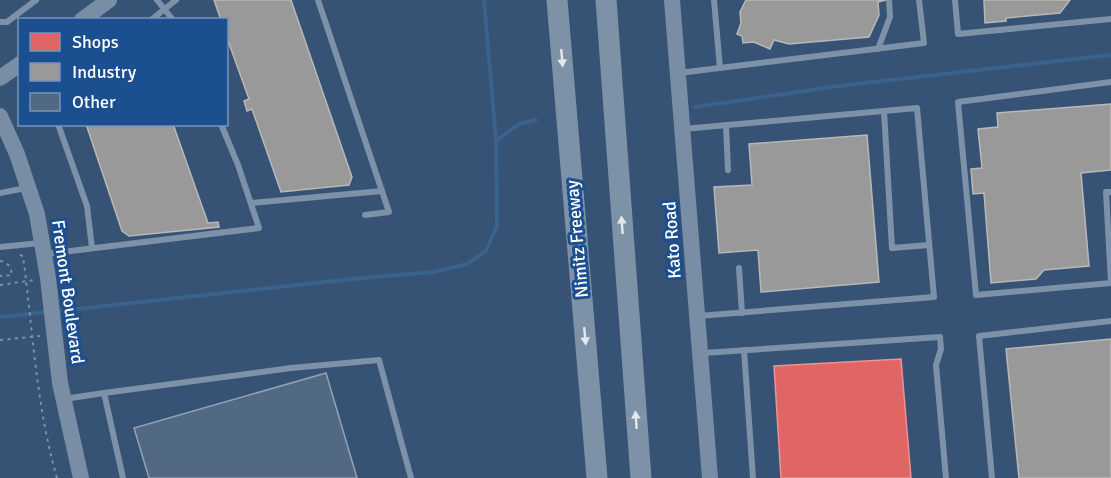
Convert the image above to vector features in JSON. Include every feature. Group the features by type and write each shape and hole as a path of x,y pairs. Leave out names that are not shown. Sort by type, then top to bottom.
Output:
{"highway":[{"name":"Nimitz Freeway","path":"557,0 597,478"},
{"path":"606,0 641,478"}],"street":[{"path":"85,18 109,0"},
{"name":"Kato Road","path":"672,0 710,478"},
{"path":"0,78 18,65"},
{"name":"Fremont Boulevard","path":"0,117 30,188 46,261 60,383 81,478"}],"lane":[{"path":"0,22 7,22 36,0"},
{"path":"157,0 172,18"},
{"path":"154,18 176,0"},
{"path":"318,0 389,212 365,215"},
{"path":"714,0 720,68"},
{"path":"878,49 890,17 889,0"},
{"path":"679,73 924,43 920,0"},
{"path":"955,0 958,34 1111,19"},
{"path":"1111,82 958,102 976,295 1111,283 1106,192 1111,192"},
{"path":"683,129 917,108 934,297 698,316"},
{"path":"884,111 892,248 929,245"},
{"path":"726,125 728,170"},
{"path":"59,126 87,206 92,248"},
{"path":"0,247 46,261 92,248 259,228 222,126"},
{"path":"0,193 30,188"},
{"path":"250,203 382,191"},
{"path":"739,268 742,313"},
{"path":"992,478 979,336 1111,321"},
{"path":"700,354 940,337 941,349 936,365 946,478"},
{"path":"744,351 753,478"},
{"path":"64,399 291,368 379,360 411,478"},
{"path":"104,393 123,478"}],"path":[{"path":"18,254 23,256 43,417 57,478"},
{"path":"0,261 7,263 12,275 0,276"},
{"path":"0,285 26,281 46,261"},
{"path":"0,340 55,334"}],"building: Shops":[{"path":"901,359 911,478 781,478 774,366"}],"building: Industry":[{"path":"214,0 291,0 352,177 349,185 281,192 252,109 247,111 244,101 249,99 228,41 228,18 220,18"},
{"path":"746,0 886,0 878,2 879,15 869,37 789,44 774,40 770,49 754,42 743,43 742,36 737,34 741,23 740,12"},
{"path":"984,0 1070,0 1060,13 1006,18 1006,21 985,23"},
{"path":"1111,104 1111,170 1081,173 1089,266 1044,270 1036,279 991,283 984,193 973,194 971,169 982,168 978,129 998,127 997,113"},
{"path":"87,126 174,126 208,223 218,222 219,227 129,236 122,231"},
{"path":"867,135 879,282 761,292 758,250 719,253 714,187 752,185 749,144"},
{"path":"1111,339 1111,478 1019,478 1006,349"}],"building: Other":[{"path":"326,373 357,478 149,478 134,428"}],"waterway":[{"path":"58,311 433,272 467,264 486,251 497,226 496,141 484,0"},
{"path":"695,107 839,86 1111,55"},
{"path":"496,141 519,124 536,120"},
{"path":"0,317 47,312"}]}
